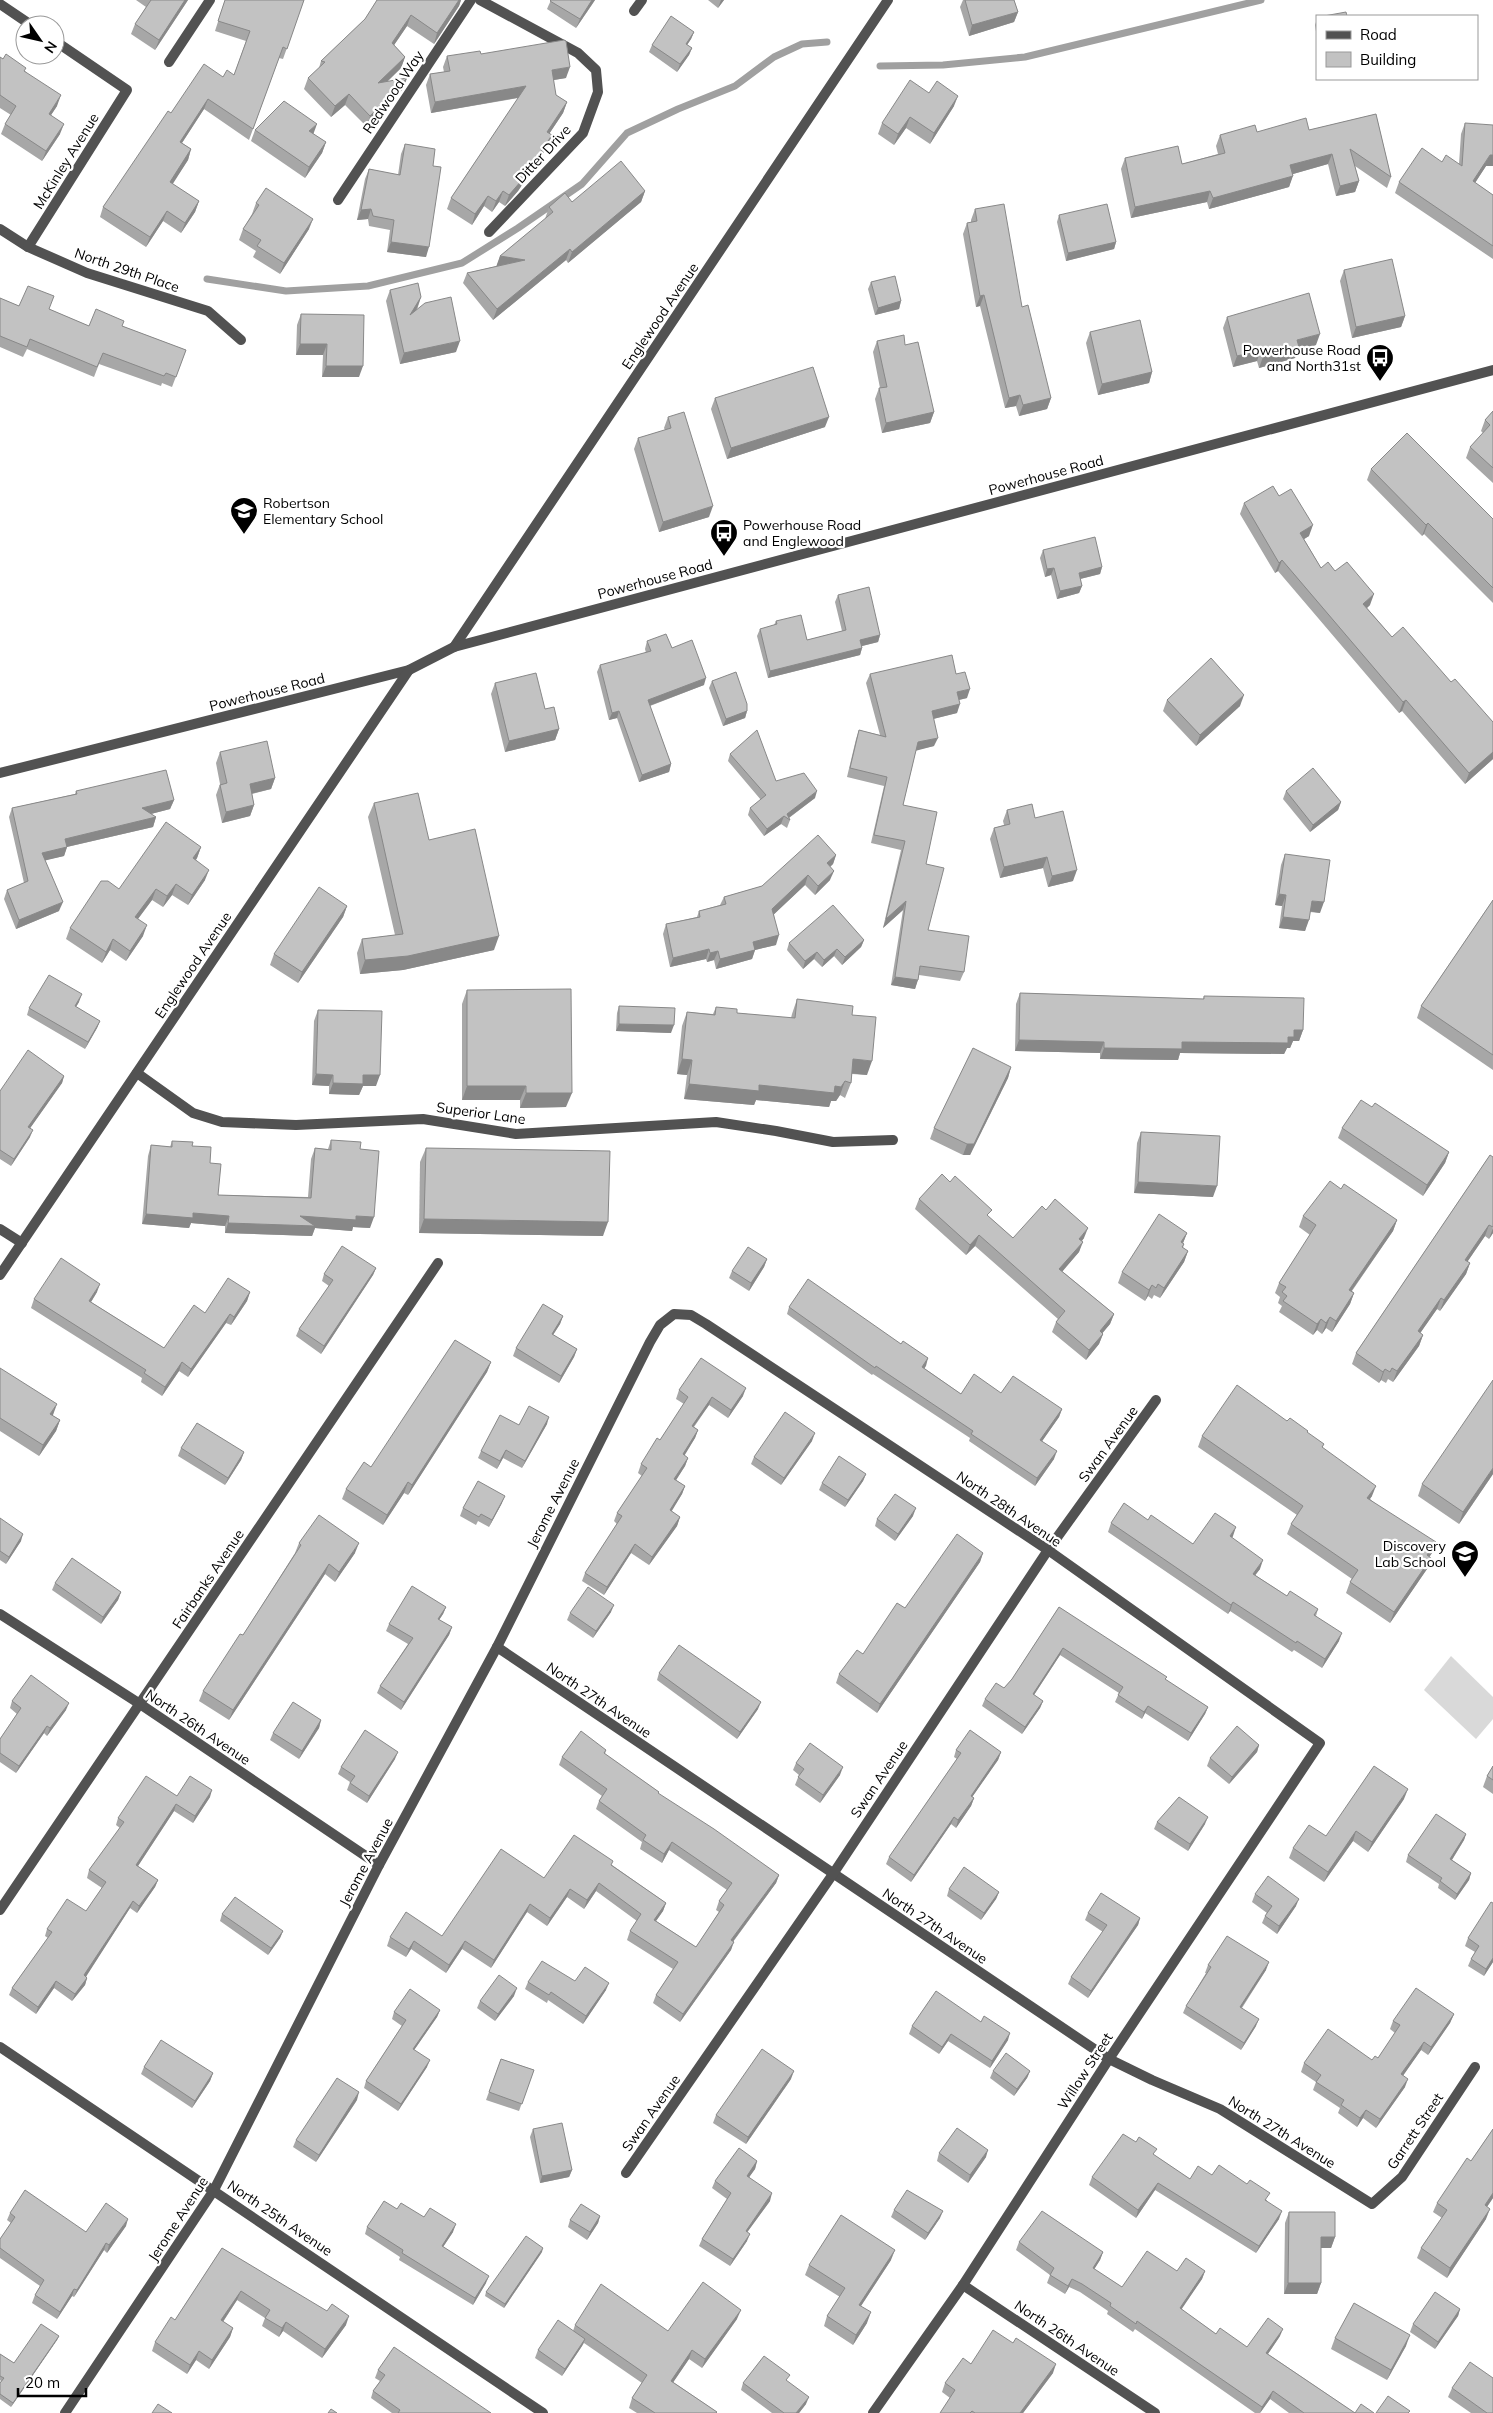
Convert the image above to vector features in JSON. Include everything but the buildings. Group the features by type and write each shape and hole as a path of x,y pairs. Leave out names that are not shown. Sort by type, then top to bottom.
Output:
{"street":[{"path":"169,62 210,0"},
{"name":"Redwood Way","path":"338,200 471,0"},
{"name":"Ditter Drive","path":"480,0 578,53 596,70 598,92 583,133 489,232"},
{"path":"634,10 642,0"},
{"name":"Englewood Avenue","path":"454,647 888,0"},
{"path":"0,4 16,15"},
{"name":"McKinley Avenue","path":"28,247 127,90 65,48"},
{"name":"North 29th Place","path":"0,229 28,247 87,273 208,311 241,340"},
{"name":"Powerhouse Road","path":"0,773 409,670 454,647 1493,370"},
{"name":"Englewood Avenue","path":"0,1275 409,670"},
{"name":"Superior Lane","path":"137,1073 193,1113 222,1122 296,1125 423,1119 516,1134 716,1122 776,1130 833,1142 893,1140"},
{"path":"0,1229 22,1243"},
{"name":"Fairbanks Avenue","path":"0,1910 438,1263"},
{"name":"North 28th Avenue","path":"674,1314 691,1315 706,1324 1048,1550 1320,1743"},
{"name":"Jerome Avenue","path":"64,2413 214,2190 379,1865 497,1647 650,1342 660,1325 674,1314"},
{"name":"Swan Avenue","path":"626,2173 833,1874 1048,1550 1156,1400"},
{"name":"North 26th Avenue","path":"0,1614 140,1704 379,1865"},
{"name":"North 27th Avenue","path":"497,1647 1109,2059 1220,2109 1372,2204"},
{"name":"Willow Street","path":"873,2413 963,2285 1109,2059 1320,1743"},
{"name":"North 25th Avenue","path":"0,2047 543,2413"},
{"name":"Garrett Street","path":"1372,2204 1402,2177 1475,2067"},
{"name":"North 26th Avenue","path":"963,2285 1155,2413"}],"shaded area":[{"path":"1451,1656 1493,1697 1493,1719 1476,1739 1424,1690"}],"waterway":[{"path":"880,66 943,65 1025,57 1261,0"},
{"path":"207,279 286,291 368,286 462,263 518,228 582,184 627,133 678,109 735,86 774,57 802,44 827,42"}],"place":[{"name":"Powerhouse Road and North31st","path":"1380,382"},
{"name":"Robertson Elementary School","path":"244,535"},
{"name":"Powerhouse Road and Englewood","path":"724,557"},
{"name":"Discovery Lab School","path":"1465,1578"}]}
